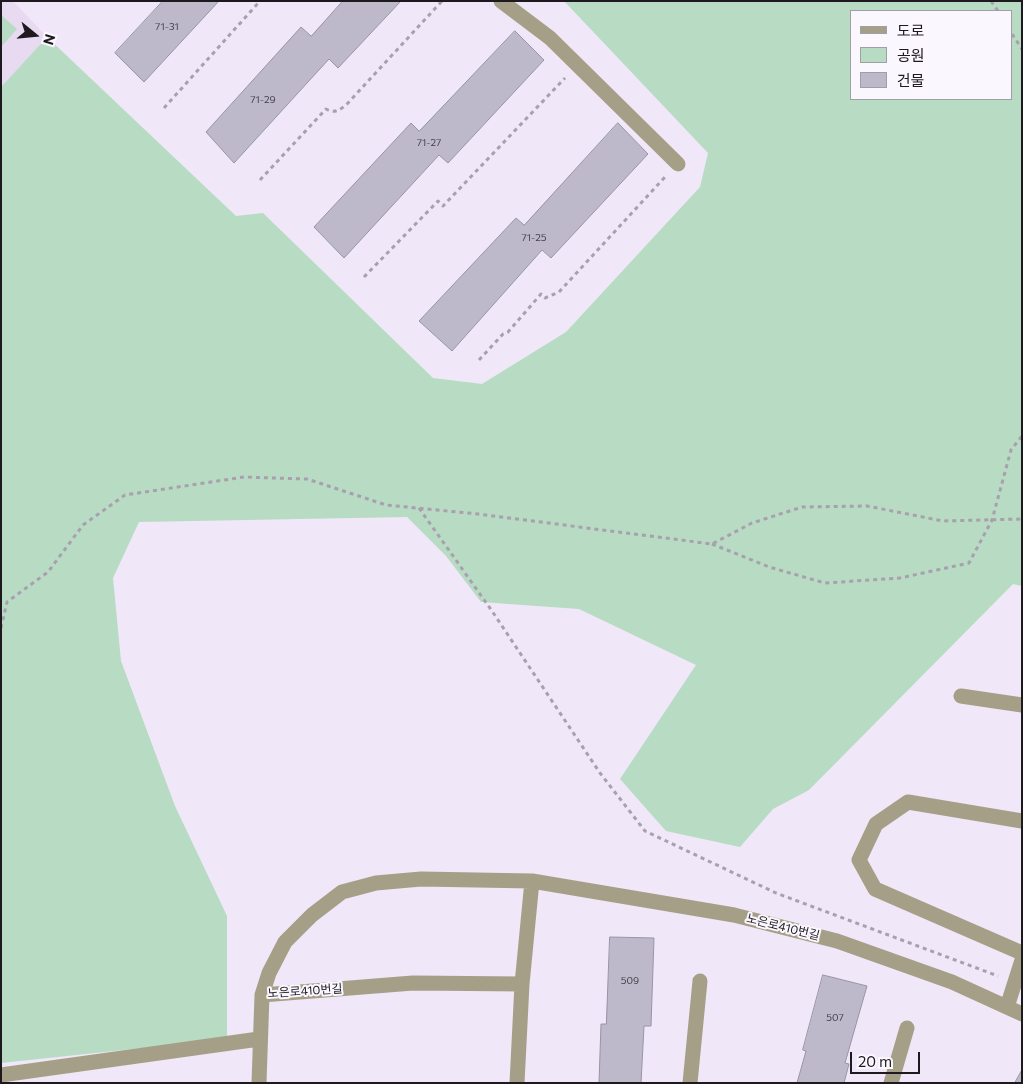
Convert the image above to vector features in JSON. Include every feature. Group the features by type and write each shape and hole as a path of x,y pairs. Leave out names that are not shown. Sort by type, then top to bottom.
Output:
{"street":[{"path":"501,1 550,38 678,164"},
{"path":"961,696 1022,705"},
{"path":"1022,821 908,802 876,824 859,860 875,889 1022,953"},
{"name":"노은로410번길","path":"522,984 413,983 262,995 269,973 285,942 312,915 342,892 376,883 421,879 532,881 734,915 837,941 952,982 1022,1014"},
{"path":"517,1083 522,984 532,881"},
{"path":"1007,1007 1022,960"},
{"path":"690,1083 700,981"},
{"path":"259,1083 262,995"},
{"path":"891,1083 907,1028"},
{"path":"1,1075 259,1039"}],"path":[{"path":"164,108 260,1"},
{"path":"260,180 326,109 331,112 340,111 442,1"},
{"path":"1013,36 1022,49"},
{"path":"364,277 438,201 443,206 577,65"},
{"path":"479,360 503,334 508,332 541,294 545,298 559,292 678,164"},
{"path":"1,628 7,602 48,572 83,525 125,495 244,477 307,479 386,505 478,514 712,544 769,567 825,583 900,578 969,563 992,520 1011,450 1022,436"},
{"path":"712,544 752,523 802,507 867,506 943,521 1022,519"},
{"path":"419,508 492,611 600,773 645,831 776,893 1015,983"}],"shaded area":[{"path":"1,1 13,1 47,37 1,87"}],"green space":[{"path":"564,1 1022,1 1022,586 1013,584 809,790 773,809 740,847 666,831 620,779 696,665 579,609 481,602 446,556 407,517 139,522 113,578 121,661 175,806 227,916 227,1039 1,1063 1,87 47,37 236,216 263,213 433,378 482,384 566,332 700,187 708,153"},
{"path":"1,15 17,29 1,47"}],"building":[{"path":"163,1 219,1 144,82 115,53"},
{"path":"343,1 401,1 338,68 329,59 234,163 206,132 301,27 311,36"},
{"path":"515,31 544,60 448,163 439,155 344,258 314,227 411,123 419,131"},
{"path":"618,123 648,154 551,258 542,250 452,351 419,321 516,218 524,225"},
{"path":"610,937 654,938 651,1026 644,1026 641,1083 599,1083 601,1024 606,1024"},
{"path":"823,975 867,986 845,1063 849,1064 844,1083 797,1083 806,1051 803,1050"},
{"path":"1022,1070 1022,1083 1015,1083"}]}
